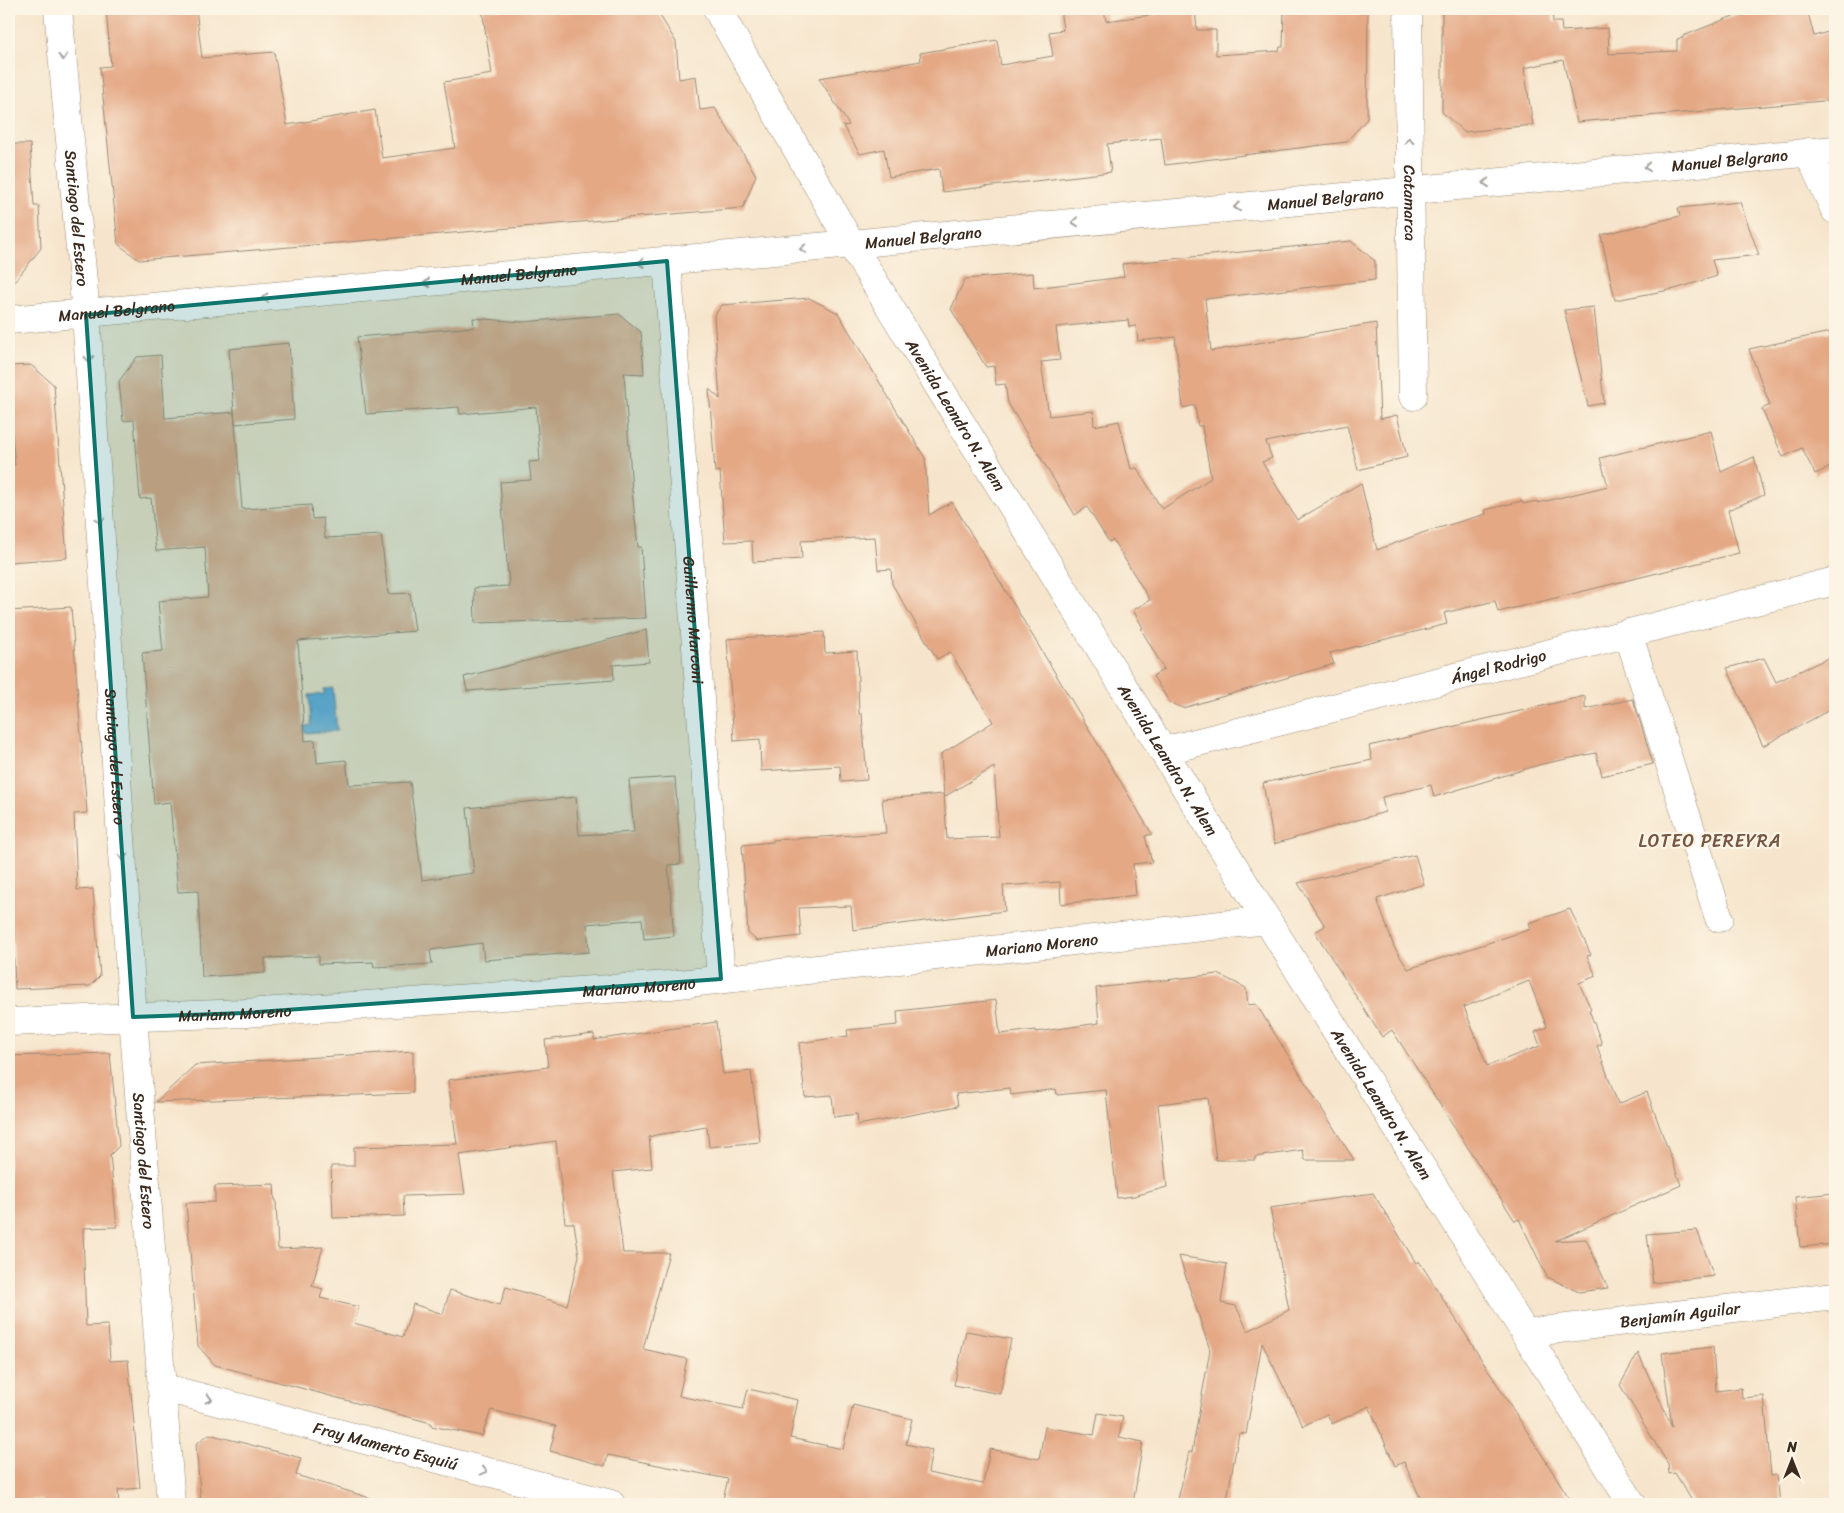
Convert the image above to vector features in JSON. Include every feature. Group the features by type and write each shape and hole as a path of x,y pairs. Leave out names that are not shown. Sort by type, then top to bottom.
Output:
{"street":[{"name":"Santiago del Estero","path":"58,9 86,315 133,1017 171,1504"},
{"name":"Avenida Leandro N. Alem","path":"717,9 851,244 1267,920 1632,1504"},
{"name":"Catamarca","path":"1408,9 1413,396"},
{"name":"Manuel Belgrano","path":"9,320 86,315 851,244 1835,150"},
{"path":"1808,152 1835,210"},
{"name":"Guillermo Marconi","path":"668,261 721,979"},
{"name":"Ángel Rodrigo","path":"1163,751 1835,580"},
{"path":"1628,633 1719,918"},
{"name":"Mariano Moreno","path":"9,1022 255,1013 670,984 1267,920"},
{"name":"Benjamín Aguilar","path":"1525,1334 1835,1296"},
{"name":"Fray Mamerto Esquiú","path":"161,1387 611,1504"}],"highlighted area":[{"path":"667,261 721,979 245,1013 133,1017 86,315"}],"water":[{"path":"333,688 337,731 305,733 304,726 311,725 309,695 324,694 324,689"}],"building":[{"path":"106,9 196,9 202,58 274,52 287,125 375,110 382,158 455,148 444,82 492,74 482,9 656,9 676,42 679,79 696,76 700,110 715,108 756,175 743,208 139,260 118,244 100,67 111,66"},
{"path":"1060,9 1104,9 1106,21 1195,9 1197,30 1216,30 1216,55 1279,51 1280,47 1283,47 1284,9 1368,9 1367,119 1346,142 1165,165 1161,138 1107,144 1111,172 942,192 939,169 889,177 884,149 860,154 843,126 849,125 819,78 921,61 920,53 997,40 1001,65 1053,56 1049,32 1063,30"},
{"path":"1442,9 1552,9 1553,22 1561,22 1562,31 1608,28 1609,54 1677,51 1677,39 1751,9 1807,9 1814,36 1835,30 1835,100 1577,122 1563,60 1524,68 1533,125 1464,132 1442,112"},
{"path":"9,144 30,144 34,206 39,206 41,248 9,289"},
{"path":"1740,202 1759,255 1712,260 1717,276 1675,289 1615,300 1601,235 1680,216 1678,208"},
{"path":"1351,241 1375,261 1375,280 1205,299 1211,351 1376,323 1380,419 1397,415 1407,457 1358,470 1347,425 1266,442 1272,458 1262,462 1297,520 1361,483 1377,550 1425,532 1486,514 1485,510 1522,501 1523,504 1537,501 1538,503 1608,486 1600,458 1711,431 1721,472 1754,457 1764,495 1728,510 1739,553 1498,612 1495,601 1444,613 1447,624 1330,653 1334,664 1183,708 1170,703 1153,676 1164,669 1141,629 1143,628 1133,610 1150,600 1113,540 1109,542 1087,507 1075,515 1008,403 1005,384 996,385 994,366 986,367 951,309 965,279 1033,273 1034,288 1124,277 1122,264","holes":["1128,320 1129,327 1136,326 1138,341 1175,337 1183,408 1195,405 1198,426 1202,426 1211,478 1162,509 1137,468 1131,469 1119,421 1094,426 1093,411 1049,416 1041,362 1060,360 1056,327"]},
{"path":"809,298 838,313 925,458 929,515 952,502 1152,834 1145,836 1152,862 1133,864 1136,895 1061,904 1060,882 1003,886 1005,911 853,930 851,906 799,908 801,936 757,941 748,933 742,845 773,842 773,840 886,833 882,799 944,794 941,754 993,722 950,652 937,659 892,584 891,569 878,570 875,537 801,541 802,559 753,562 752,541 725,542 720,471 715,472 709,389 720,399 714,316 722,305","holes":["994,767 999,837 947,839 944,797"]},
{"path":"1594,307 1604,403 1588,406 1564,310"},
{"path":"619,314 641,332 644,374 624,373 632,491 638,547 641,547 646,618 475,623 474,588 509,586 500,482 531,480 529,462 540,461 536,407 460,414 459,407 366,414 357,337 474,327 473,318 522,322"},
{"path":"1835,331 1835,465 1815,474 1802,448 1783,457 1762,409 1770,405 1749,349"},
{"path":"289,343 294,419 235,424 229,349"},
{"path":"161,355 165,418 234,412 242,509 311,505 312,519 323,518 325,538 381,535 388,594 410,593 415,631 298,641 305,741 315,740 317,763 346,760 349,785 410,782 422,880 474,873 467,808 576,797 579,835 634,832 629,780 675,777 681,864 668,865 674,936 644,939 642,919 587,924 589,952 484,960 482,943 430,950 432,964 374,967 373,962 319,964 319,956 265,958 265,973 202,977 198,891 178,892 170,802 154,804 142,653 163,651 158,601 208,597 205,547 156,551 151,498 140,499 134,420 123,421 119,381 137,357"},
{"path":"31,365 54,385 67,558 9,562 9,465 15,465 9,404 9,366"},
{"path":"71,607 87,813 74,814 77,890 93,889 100,976 90,986 15,989 13,940 9,940 9,611"},
{"path":"646,630 649,662 613,665 614,680 467,691 464,677"},
{"path":"824,632 825,653 857,651 859,714 862,714 867,780 841,782 840,766 761,771 760,739 734,741 727,639"},
{"path":"1835,655 1835,707 1763,746 1727,668 1764,658 1776,682"},
{"path":"1585,696 1585,709 1633,699 1653,764 1602,776 1596,753 1542,764 1434,797 1431,785 1382,797 1385,812 1274,844 1263,783 1372,760 1369,746"},
{"path":"1415,855 1424,884 1377,899 1394,947 1408,969 1531,929 1529,923 1570,909 1591,955 1587,956 1596,976 1579,983 1591,1009 1589,1010 1602,1044 1597,1046 1618,1104 1647,1092 1681,1185 1555,1241 1586,1239 1608,1288 1579,1292 1547,1277 1519,1219 1515,1221 1392,1030 1382,1037 1315,932 1325,926 1298,883","holes":["1529,981 1547,1027 1535,1032 1540,1046 1487,1066 1464,1007"]},
{"path":"1218,974 1246,988 1248,1005 1256,1004 1354,1160 1305,1160 1303,1150 1255,1157 1255,1160 1216,1160 1208,1098 1158,1104 1167,1187 1134,1196 1117,1198 1106,1090 1057,1095 1056,1089 1011,1095 1010,1088 956,1094 958,1106 858,1125 857,1114 834,1117 832,1095 805,1097 799,1043 848,1036 847,1030 898,1025 897,1011 996,1000 1000,1034 1036,1030 1036,1032 1099,1023 1096,988"},
{"path":"716,1022 723,1074 751,1071 760,1142 709,1147 707,1127 656,1135 649,1137 652,1168 613,1172 623,1253 669,1253 643,1349 687,1359 679,1396 743,1409 748,1389 798,1400 790,1438 843,1449 853,1405 912,1419 906,1444 932,1450 928,1473 983,1484 990,1449 1039,1459 1045,1427 1094,1435 1098,1413 1123,1417 1119,1437 1143,1442 1133,1504 745,1504 723,1499 728,1479 608,1455 605,1466 550,1451 556,1426 491,1410 482,1436 431,1426 431,1423 215,1365 198,1346 186,1203 215,1202 215,1186 274,1184 278,1249 323,1247 312,1286 323,1289 320,1298 359,1307 354,1323 403,1337 413,1304 443,1314 450,1290 500,1305 506,1287 567,1305 579,1256 574,1223 565,1223 556,1141 459,1155 465,1194 403,1196 404,1216 333,1218 331,1166 354,1166 354,1147 457,1144 448,1080 548,1067 545,1040 594,1034 594,1040"},
{"path":"413,1051 413,1093 156,1102 195,1065"},
{"path":"110,1053 119,1146 110,1155 117,1227 83,1228 86,1326 108,1325 110,1361 128,1360 140,1488 118,1490 119,1504 43,1504 42,1499 9,1502 9,1056"},
{"path":"1373,1193 1416,1263 1419,1261 1573,1504 1423,1504 1404,1462 1395,1466 1369,1406 1332,1424 1327,1414 1303,1426 1262,1343 1246,1434 1239,1433 1226,1504 1177,1504 1189,1452 1192,1452 1210,1350 1179,1256 1227,1264 1221,1303 1236,1306 1248,1331 1289,1310 1270,1208"},
{"path":"1835,1193 1835,1244 1800,1247 1795,1197"},
{"path":"1697,1230 1714,1276 1653,1283 1647,1234"},
{"path":"966,1331 1011,1339 1000,1394 954,1385"},
{"path":"1713,1347 1716,1391 1741,1388 1742,1398 1764,1396 1771,1476 1777,1475 1780,1504 1694,1504 1675,1473 1669,1474 1668,1464 1620,1385 1638,1353 1672,1427 1662,1353"},
{"path":"209,1434 301,1458 296,1475 370,1498 369,1504 201,1504 196,1444"}],"district":[{"name":"LOTEO PEREYRA","path":"1710,841"}]}
